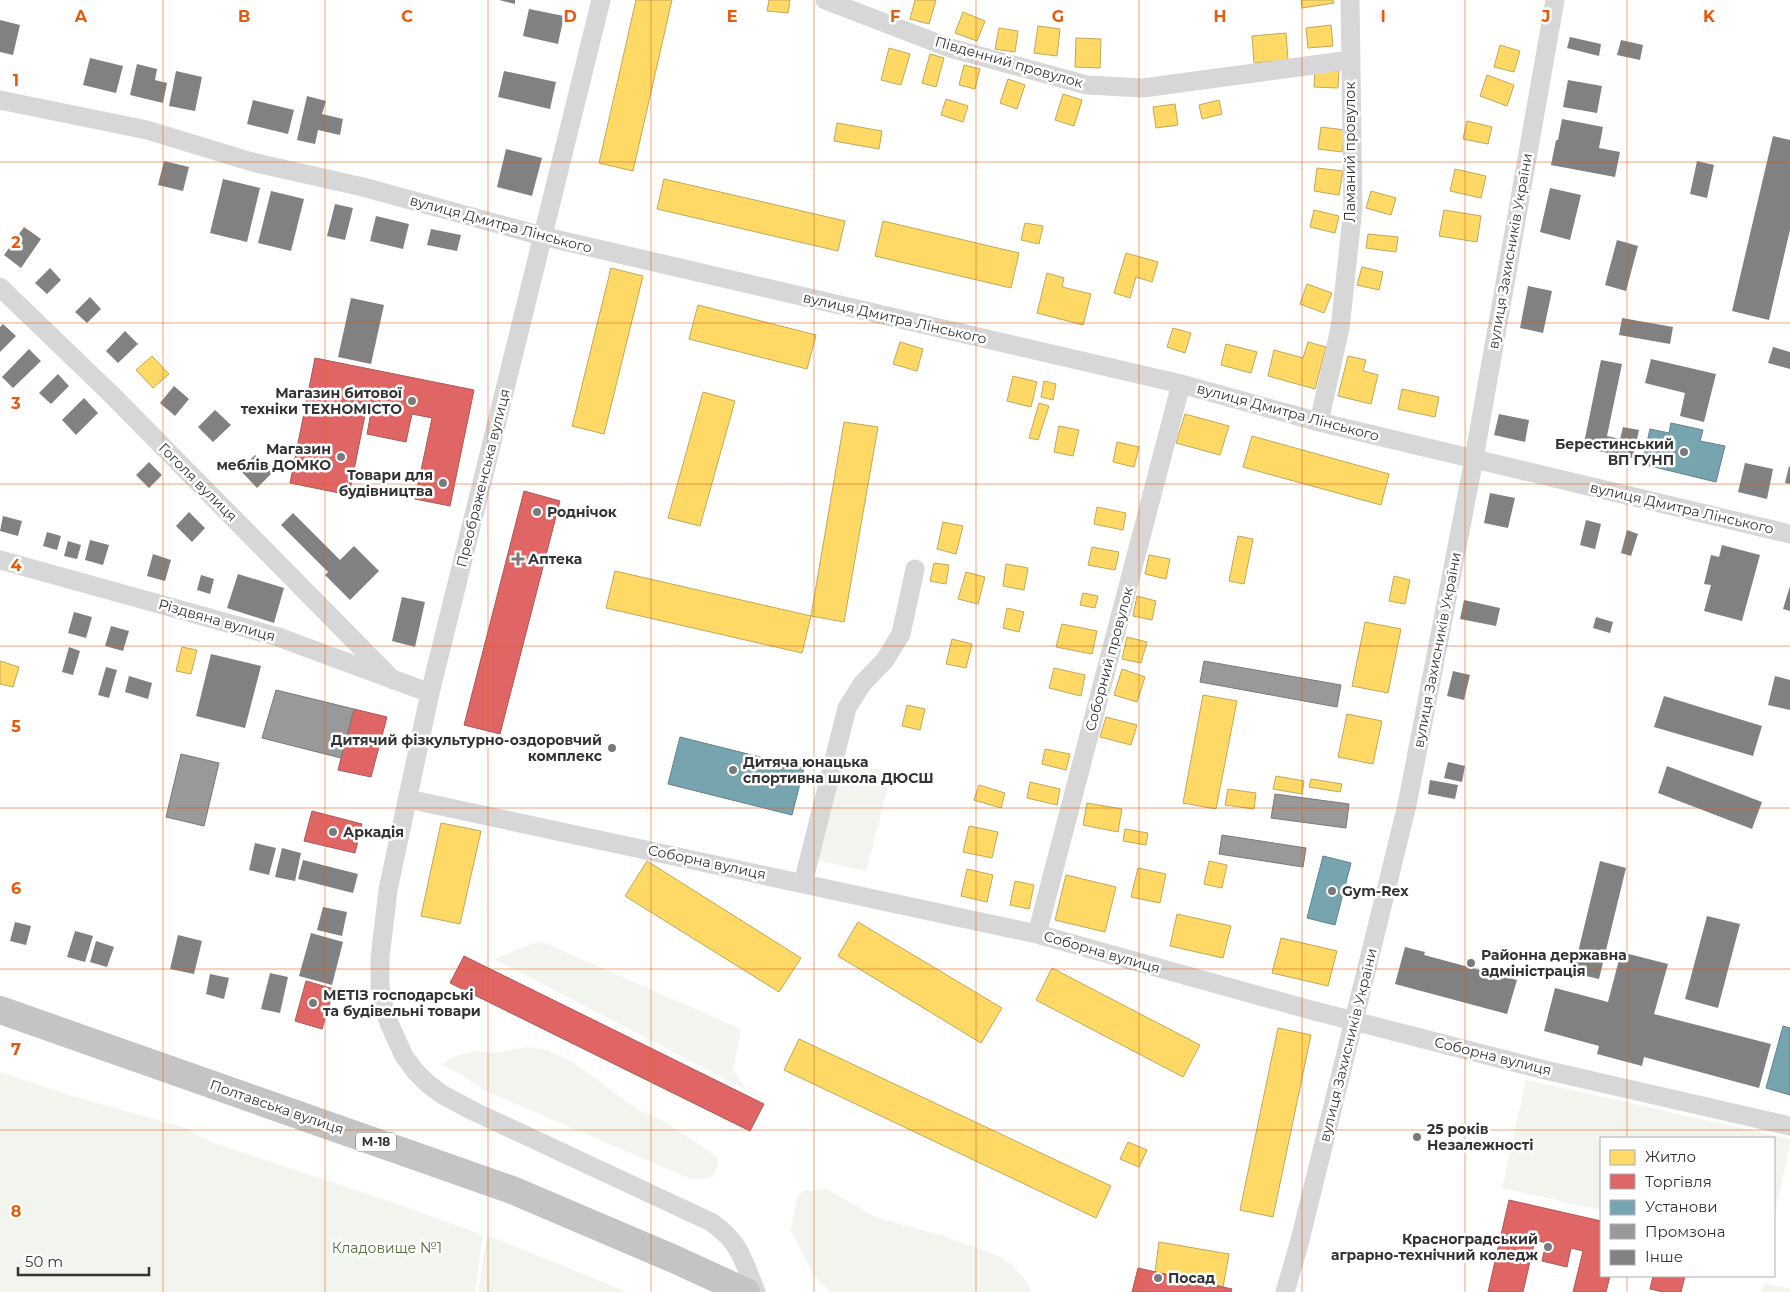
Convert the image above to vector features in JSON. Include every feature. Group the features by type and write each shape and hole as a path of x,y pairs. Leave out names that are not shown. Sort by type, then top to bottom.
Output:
{"highway":[{"name":"Полтавська вулиця","path":"0,1010 512,1190 674,1258 746,1292"}],"street":[{"name":"Преображенська вулиця","path":"600,0 430,693 388,890 380,958 380,987 389,1023 404,1056 428,1084 443,1095 473,1111 712,1222 735,1242 743,1256 756,1292"},
{"name":"Південний провулок","path":"825,0 950,48 1086,85 1143,88 1350,60"},
{"name":"Ламаний провулок","path":"1319,422 1340,328 1353,208 1350,0"},
{"name":"вулиця Захисників України","path":"1285,1292 1299,1244 1407,805 1474,459 1555,0"},
{"name":"вулиця Дмитра Лінського","path":"0,100 147,130 252,162 363,187 542,236 1181,384 1319,422 1790,534"},
{"name":"Гоголя вулиця","path":"0,287 112,395 393,680"},
{"name":"Соборний провулок","path":"1037,934 1181,384"},
{"name":"Різдвяна вулиця","path":"0,560 278,637 430,693"},
{"path":"803,883 847,708 862,684 885,660 901,634 915,569"},
{"name":"Соборна вулиця","path":"408,799 1037,934 1298,1007 1545,1070 1790,1126"}],"green space":[{"path":"838,760 892,772 866,871 816,860"},
{"path":"540,941 741,1029 733,1070 747,1090 494,959"},
{"path":"527,1047 548,1050 577,1065 638,1110 660,1119 709,1151 718,1158 717,1169 711,1178 691,1179 488,1092 443,1064 453,1057 475,1051 496,1053"},
{"name":"Кладовище №1","path":"0,1072 72,1096 186,1128 206,1140 483,1235 475,1292 0,1292"},
{"path":"1526,1080 1790,1139 1775,1212 1775,1137 1600,1137 1600,1210 1502,1188"},
{"path":"826,1189 875,1217 943,1236 1001,1257 1012,1265 1027,1282 1031,1292 830,1292 813,1275 791,1231 796,1200 803,1191"},
{"path":"487,1235 627,1292 478,1292"},
{"path":"1764,1283 1790,1289 1790,1292 1762,1292"}],"building: Житло":[{"path":"636,0 672,0 633,171 599,163"},
{"path":"769,0 790,0 788,13 767,11"},
{"path":"915,0 936,0 929,24 910,19"},
{"path":"1301,0 1333,0 1334,3 1302,8"},
{"path":"963,12 985,21 977,41 955,33"},
{"path":"1331,25 1333,46 1308,48 1306,28"},
{"path":"1038,26 1060,29 1057,56 1034,53"},
{"path":"999,28 1018,31 1015,52 995,49"},
{"path":"1286,33 1288,60 1254,63 1252,36"},
{"path":"1076,38 1101,39 1100,68 1075,67"},
{"path":"1500,45 1520,51 1514,72 1494,67"},
{"path":"889,48 910,54 901,85 881,80"},
{"path":"930,54 944,58 936,87 922,83"},
{"path":"964,65 980,69 975,89 959,85"},
{"path":"1315,70 1339,71 1338,88 1314,87"},
{"path":"1487,75 1514,85 1507,106 1480,96"},
{"path":"1008,79 1025,85 1017,109 1000,103"},
{"path":"1063,94 1082,100 1074,126 1055,120"},
{"path":"946,99 968,106 963,122 941,115"},
{"path":"1219,100 1222,114 1202,119 1199,105"},
{"path":"1175,104 1178,125 1156,128 1153,107"},
{"path":"1467,121 1492,127 1488,144 1463,139"},
{"path":"837,123 882,131 879,149 834,141"},
{"path":"1321,127 1345,130 1342,152 1318,149"},
{"path":"1317,168 1343,171 1339,195 1314,191"},
{"path":"1455,169 1486,176 1481,198 1450,191"},
{"path":"664,179 845,221 838,251 657,209"},
{"path":"1371,191 1396,198 1391,215 1366,208"},
{"path":"1314,210 1339,216 1335,233 1310,227"},
{"path":"1444,210 1481,216 1477,242 1439,236"},
{"path":"883,221 1019,253 1011,288 875,256"},
{"path":"1025,223 1043,226 1039,244 1021,240"},
{"path":"1368,234 1398,237 1396,252 1366,248"},
{"path":"1126,253 1158,262 1152,282 1136,277 1130,298 1114,293"},
{"path":"1362,267 1383,272 1379,290 1357,285"},
{"path":"611,268 643,276 604,434 572,426"},
{"path":"1047,273 1064,278 1062,287 1091,294 1083,325 1037,313"},
{"path":"1307,284 1332,293 1324,313 1300,304"},
{"path":"698,305 816,335 807,369 689,339"},
{"path":"1173,328 1191,333 1185,353 1167,347"},
{"path":"900,342 923,349 917,371 893,364"},
{"path":"1308,342 1326,347 1315,389 1268,376 1274,350 1303,358"},
{"path":"1226,344 1257,352 1251,373 1221,365"},
{"path":"152,356 169,374 153,388 136,370"},
{"path":"1348,356 1366,360 1363,371 1378,375 1371,404 1338,396"},
{"path":"1013,376 1037,382 1031,407 1007,401"},
{"path":"1044,381 1056,384 1053,400 1041,397"},
{"path":"1402,389 1439,397 1435,417 1398,409"},
{"path":"703,392 735,401 700,526 668,518"},
{"path":"1039,403 1049,406 1038,440 1029,438"},
{"path":"1185,414 1229,426 1220,455 1176,443"},
{"path":"844,422 878,427 844,622 811,616"},
{"path":"1059,426 1079,430 1073,456 1054,452"},
{"path":"1252,436 1389,474 1381,505 1243,467"},
{"path":"1117,442 1139,447 1134,467 1113,462"},
{"path":"1097,507 1126,513 1123,530 1094,524"},
{"path":"943,522 963,526 956,554 937,549"},
{"path":"1238,536 1253,539 1244,584 1229,581"},
{"path":"1092,547 1119,552 1115,570 1088,565"},
{"path":"1149,555 1170,559 1166,579 1145,574"},
{"path":"934,563 949,565 946,584 930,581"},
{"path":"1006,564 1028,568 1024,590 1003,586"},
{"path":"615,571 811,616 802,653 606,608"},
{"path":"966,572 985,577 978,604 958,599"},
{"path":"1394,576 1410,580 1405,604 1389,601"},
{"path":"1083,593 1098,596 1095,608 1080,605"},
{"path":"1137,596 1156,601 1152,620 1133,616"},
{"path":"1007,608 1024,612 1019,632 1003,628"},
{"path":"1365,622 1401,629 1388,693 1352,686"},
{"path":"1062,624 1097,631 1092,654 1056,647"},
{"path":"1127,637 1147,642 1141,663 1122,659"},
{"path":"952,639 972,644 966,668 946,664"},
{"path":"182,647 197,650 191,674 176,671"},
{"path":"0,661 19,667 13,687 0,684"},
{"path":"1054,668 1085,675 1081,696 1049,688"},
{"path":"1122,669 1145,677 1137,702 1114,695"},
{"path":"1203,695 1237,701 1216,809 1183,803"},
{"path":"907,705 925,709 920,730 902,726"},
{"path":"1347,714 1382,721 1373,764 1338,757"},
{"path":"1106,717 1137,725 1131,745 1100,737"},
{"path":"1045,749 1070,754 1066,770 1042,764"},
{"path":"1276,776 1304,781 1302,794 1273,789"},
{"path":"1311,779 1342,784 1340,792 1309,787"},
{"path":"1030,782 1060,789 1057,805 1027,798"},
{"path":"979,785 1005,793 1001,808 974,800"},
{"path":"1228,789 1256,793 1254,809 1225,805"},
{"path":"1087,803 1122,809 1118,832 1083,825"},
{"path":"441,823 481,831 460,924 421,916"},
{"path":"969,826 998,832 992,858 963,852"},
{"path":"1125,829 1148,833 1146,845 1123,841"},
{"path":"647,861 801,958 779,992 625,896"},
{"path":"1209,861 1227,865 1222,888 1204,884"},
{"path":"1138,868 1166,874 1160,903 1131,897"},
{"path":"967,869 993,875 987,902 961,896"},
{"path":"1066,875 1116,887 1105,932 1055,920"},
{"path":"1015,881 1034,885 1029,909 1010,905"},
{"path":"1177,914 1231,926 1223,958 1170,946"},
{"path":"858,922 1002,1008 981,1043 838,956"},
{"path":"1281,938 1337,951 1328,986 1272,973"},
{"path":"1052,968 1200,1045 1183,1077 1036,1000"},
{"path":"1278,1028 1311,1035 1273,1217 1240,1210"},
{"path":"799,1039 1111,1186 1096,1218 784,1070"},
{"path":"1128,1142 1147,1150 1139,1167 1120,1159"},
{"path":"1159,1242 1229,1254 1223,1287 1155,1272"}],"building: Торгівля":[{"path":"315,358 474,390 450,506 415,499 432,418 412,414 406,442 367,434 372,407 367,405 349,495 290,483"},
{"path":"524,491 560,501 500,734 464,725"},
{"path":"354,709 387,717 371,777 338,770"},
{"name":"Аркадія","path":"312,811 362,824 355,853 304,841"},
{"path":"464,956 764,1104 750,1131 450,983"},
{"path":"306,981 334,989 322,1029 295,1021"},
{"name":"Красноградський аграрно-технічний коледж","path":"1509,1200 1600,1221 1600,1277 1610,1277 1606,1292 1573,1292 1583,1251 1571,1248 1567,1267 1542,1261 1546,1243 1535,1240 1523,1292 1488,1292"},
{"name":"Посад","path":"1138,1268 1232,1289 1231,1292 1132,1292"},
{"path":"1653,1277 1685,1277 1681,1292 1663,1292 1650,1289"}],"building: Установи":[{"path":"1671,423 1703,430 1700,441 1725,446 1716,482 1642,464 1650,429 1669,433"},
{"path":"680,737 804,768 792,815 668,784"},
{"path":"1323,856 1351,863 1335,925 1307,918"},
{"path":"1783,1026 1790,1028 1790,1095 1766,1088"}],"building: Промзона":[{"path":"1204,661 1341,685 1337,707 1200,682"},
{"path":"276,690 354,709 341,758 262,738"},
{"path":"181,754 219,763 204,826 166,817"},
{"path":"1275,794 1349,804 1346,828 1271,818"},
{"path":"1222,835 1306,848 1303,867 1219,854"}],"building: Інше":[{"path":"499,0 515,0 515,4"},
{"path":"529,9 564,16 558,44 523,36"},
{"path":"0,20 20,25 13,55 0,52"},
{"path":"1570,37 1601,44 1599,56 1567,48"},
{"path":"1621,40 1643,45 1640,60 1617,55"},
{"path":"90,58 123,66 116,93 83,85"},
{"path":"137,64 157,69 155,80 167,83 163,103 130,95"},
{"path":"176,71 202,77 195,111 169,106"},
{"path":"504,71 556,82 550,109 498,97"},
{"path":"1568,80 1602,86 1597,113 1563,107"},
{"path":"307,96 326,101 322,114 343,119 340,135 318,130 315,144 297,140"},
{"path":"253,100 294,110 288,134 247,124"},
{"path":"1562,119 1603,127 1599,148 1620,152 1615,177 1551,165"},
{"path":"1773,136 1790,140 1790,230 1769,320 1732,311"},
{"path":"506,149 542,158 532,196 497,187"},
{"path":"164,161 189,167 183,191 158,185"},
{"path":"1697,161 1714,165 1707,198 1690,194"},
{"path":"223,179 260,188 247,242 210,233"},
{"path":"1550,188 1581,195 1570,240 1540,232"},
{"path":"271,191 304,199 291,251 258,243"},
{"path":"335,204 353,208 345,240 327,236"},
{"path":"376,216 409,224 403,249 370,241"},
{"path":"24,227 41,239 21,268 4,255"},
{"path":"431,229 461,235 457,251 427,245"},
{"path":"1617,240 1638,246 1626,291 1605,285"},
{"path":"50,268 61,280 47,294 35,283"},
{"path":"1528,286 1552,291 1543,333 1520,328"},
{"path":"90,297 101,309 87,323 75,312"},
{"path":"351,298 384,305 371,364 338,357"},
{"path":"1622,318 1673,327 1670,344 1619,335"},
{"path":"3,324 16,336 0,352 0,327"},
{"path":"125,331 138,344 118,363 106,351"},
{"path":"1773,347 1790,352 1790,369 1768,363"},
{"path":"29,349 41,361 13,388 2,377"},
{"path":"1651,359 1716,374 1704,422 1680,416 1685,393 1645,383"},
{"path":"1601,360 1622,364 1607,436 1620,439 1623,427 1639,430 1633,458 1583,448"},
{"path":"58,374 69,386 51,404 39,393"},
{"path":"174,386 189,399 175,416 160,403"},
{"path":"84,398 98,413 76,435 62,420"},
{"path":"215,410 231,425 213,442 198,427"},
{"path":"1499,414 1529,420 1525,442 1494,435"},
{"path":"255,455 273,472 257,488 240,470"},
{"path":"149,462 162,475 149,488 136,475"},
{"path":"1745,463 1773,469 1767,499 1738,492"},
{"path":"1790,467 1790,484 1785,483"},
{"path":"1490,493 1515,498 1508,528 1484,523"},
{"path":"189,512 205,528 192,542 176,526"},
{"path":"293,513 340,560 354,546 379,571 350,600 325,575 328,572 281,525"},
{"path":"3,516 22,521 18,536 0,531"},
{"path":"1586,520 1601,524 1595,549 1580,545"},
{"path":"1627,530 1638,534 1631,556 1621,553"},
{"path":"47,532 61,536 57,550 43,546"},
{"path":"90,540 109,545 103,565 85,560"},
{"path":"68,541 81,545 77,559 64,556"},
{"path":"1722,545 1760,555 1742,621 1704,611 1711,585 1704,584 1711,555 1719,557"},
{"path":"153,554 171,560 165,581 147,576"},
{"path":"238,574 284,588 274,623 227,608"},
{"path":"201,575 214,579 210,594 197,590"},
{"path":"1790,586 1790,611 1783,609"},
{"path":"402,597 425,602 415,647 392,641"},
{"path":"1464,600 1500,608 1496,626 1460,619"},
{"path":"74,612 92,617 86,638 68,633"},
{"path":"1596,617 1613,622 1610,633 1593,628"},
{"path":"111,626 129,631 123,651 105,646"},
{"path":"69,647 80,651 73,675 62,672"},
{"path":"211,654 261,666 245,728 196,716"},
{"path":"106,667 117,670 109,698 98,695"},
{"path":"1453,671 1470,675 1464,700 1447,696"},
{"path":"129,676 152,683 148,699 125,692"},
{"path":"1775,676 1790,680 1790,710 1768,705"},
{"path":"1664,696 1762,726 1753,756 1654,727"},
{"path":"1448,762 1465,766 1462,782 1444,778"},
{"path":"1667,766 1762,802 1752,829 1658,793"},
{"path":"1430,780 1458,785 1455,799 1428,794"},
{"path":"255,843 276,848 269,875 249,870"},
{"path":"282,848 301,853 295,881 275,877"},
{"path":"303,860 358,874 353,893 298,879"},
{"path":"1600,861 1626,868 1599,979 1573,973"},
{"path":"323,907 347,912 342,936 317,930"},
{"path":"1707,916 1740,924 1718,1008 1685,999"},
{"path":"15,922 31,926 26,945 10,941"},
{"path":"75,931 93,936 85,962 67,957"},
{"path":"311,933 343,942 332,985 299,976"},
{"path":"178,935 202,941 194,974 170,969"},
{"path":"96,941 114,947 107,967 90,962"},
{"path":"1405,947 1425,952 1424,955 1517,980 1507,1014 1395,984"},
{"path":"1621,952 1668,964 1654,1014 1771,1044 1759,1088 1644,1057 1642,1066 1597,1054 1599,1046 1544,1031 1555,988 1608,1002"},
{"path":"270,973 288,977 280,1013 261,1009"},
{"path":"210,974 229,978 224,999 206,994"}],"place":[{"name":"Магазин битової техніки ТЕХНОМІСТО","path":"412,401"},
{"name":"Берестинський ВП ГУНП","path":"1684,452"},
{"name":"Магазин меблів ДОМКО","path":"341,457"},
{"name":"Товари для будівництва","path":"443,483"},
{"name":"Роднічок","path":"537,512"},
{"name":"Аптека","path":"518,559"},
{"name":"Дитячий фізкультурно-оздоровчий комплекс","path":"612,748"},
{"name":"Дитяча юнацька спортивна школа ДЮСШ","path":"733,770"},
{"name":"Аркадія","path":"333,832"},
{"name":"Gym-Rex","path":"1332,891"},
{"name":"Районна державна адміністрація","path":"1471,963"},
{"name":"МЕТІЗ господарські та будівельні товари","path":"313,1003"},
{"name":"25 років Незалежності","path":"1417,1137"},
{"name":"Красноградський аграрно-технічний коледж","path":"1548,1247"},
{"name":"Посад","path":"1158,1278"}]}
